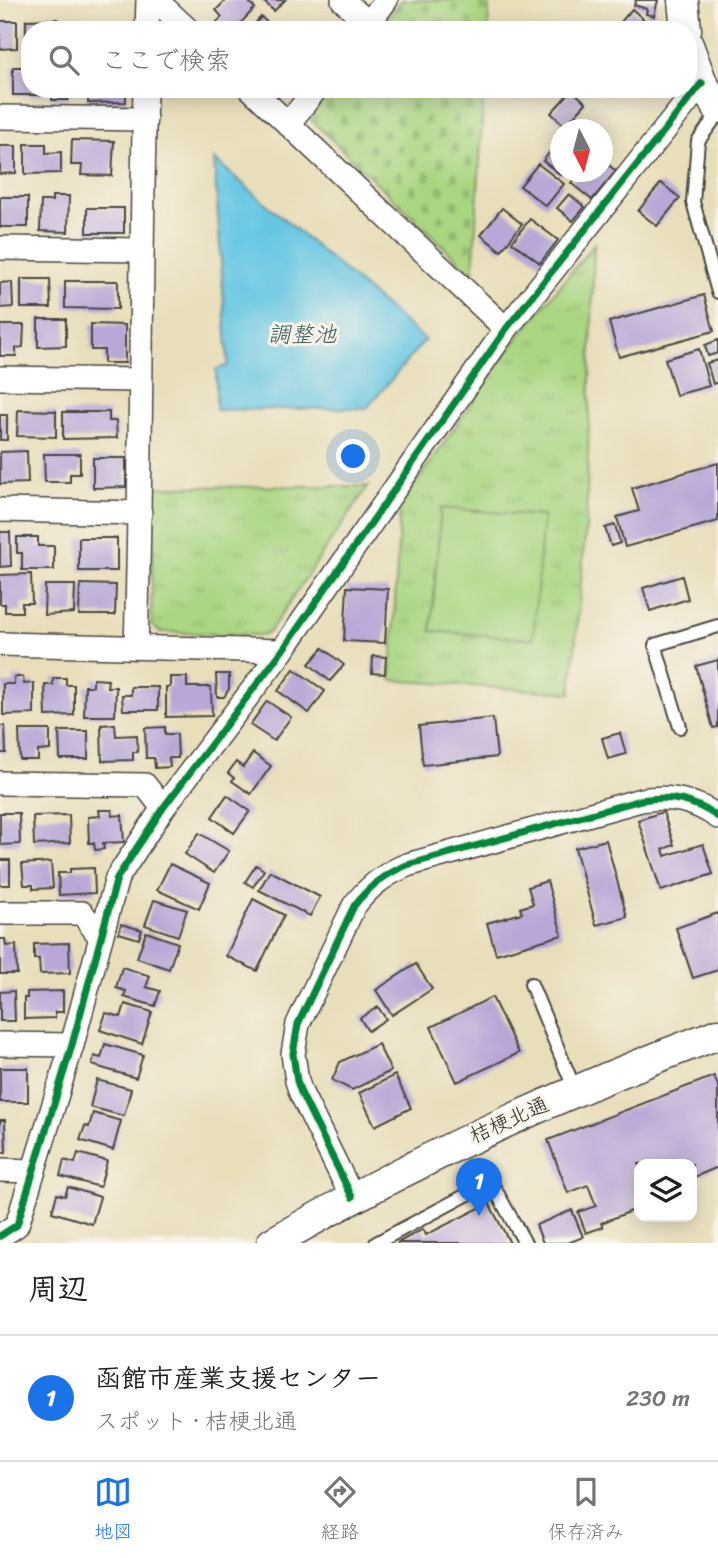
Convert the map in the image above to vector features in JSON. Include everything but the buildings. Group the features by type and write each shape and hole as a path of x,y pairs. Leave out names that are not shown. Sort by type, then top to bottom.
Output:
{"street":[{"path":"147,21 148,0"},
{"path":"156,0 178,21"},
{"path":"344,0 361,21"},
{"path":"370,21 386,0"},
{"path":"683,0 685,21"},
{"path":"697,70 718,108"},
{"path":"697,89 702,83"},
{"path":"135,646 140,513 139,380 145,98"},
{"path":"261,98 506,329"},
{"path":"288,124 309,98"},
{"path":"0,1236 17,1226 72,1045 117,878 163,808 282,651 506,329 690,98"},
{"path":"0,117 145,119"},
{"path":"0,248 142,250"},
{"path":"0,378 139,380"},
{"path":"0,510 140,513"},
{"path":"0,644 282,651"},
{"path":"0,783 145,785 163,808"},
{"path":"352,1197 301,1093 293,1054 298,1024 354,906 364,892 390,872 407,864 655,797 683,799 718,817"},
{"path":"0,913 82,913 101,938"},
{"name":"桔梗北通","path":"288,1239 352,1197 459,1142 575,1090 718,1034"},
{"path":"0,1044 72,1045"},
{"path":"0,1170 34,1171"}],"lane":[{"path":"718,114 698,141 693,202 718,292"},
{"path":"680,727 655,645 718,626"},
{"path":"531,984 575,1090"},
{"path":"376,1243 491,1182 525,1243"}],"green space":[{"path":"402,0 489,0 488,21 386,21"},
{"path":"324,98 483,98 473,275 309,118"},
{"path":"594,244 586,526 571,693 391,680 400,506 516,340"},
{"path":"368,486 270,631 262,635 160,632 151,625 154,487"},
{"path":"441,508 543,516 533,639 431,631"}],"water":[{"name":"調整池","path":"214,159 425,340 367,408 216,410 216,370 228,365"}],"cycle path":[{"path":"697,89 702,83"},
{"path":"0,1236 17,1225 72,1045 117,878 163,808 282,651 506,329 690,98"},
{"path":"352,1197 301,1093 293,1054 298,1024 354,906 366,892 392,872 407,865 641,800 681,800 700,806 718,817"}],"place":[{"name":"函館市産業支援センター","path":"479,1216"}]}
